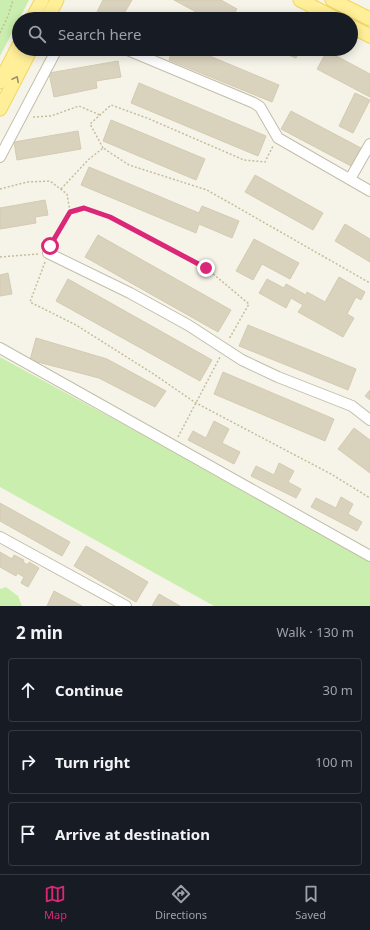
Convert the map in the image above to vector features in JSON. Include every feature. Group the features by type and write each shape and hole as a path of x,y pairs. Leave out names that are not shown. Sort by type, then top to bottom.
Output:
{"main road":[{"path":"36,12 42,0"},
{"path":"50,12 56,0"},
{"path":"300,0 323,12"},
{"path":"332,0 355,12"},
{"path":"358,14 370,20"},
{"path":"358,30 370,36"},
{"path":"0,82 13,56"},
{"path":"0,109 27,56"}],"street":[{"path":"0,157 52,56"},
{"path":"142,56 254,103 260,107 278,138 370,191"},
{"path":"350,179 370,144"},
{"path":"48,253 130,293 188,325 224,350 278,377 352,406 370,420"},
{"path":"0,348 370,556"},
{"path":"0,536 126,606"}],"path":[{"path":"0,33 8,16 13,0"},
{"path":"278,138 265,162 244,160 147,118 111,105 90,124 102,148 129,165 208,190 370,283"},
{"path":"20,118 51,116 78,106 100,114"},
{"path":"61,189 88,160 102,148"},
{"path":"0,188 27,182 50,181 67,194 70,212 48,253 30,302 76,325 196,403 331,474 370,498"},
{"path":"70,212 84,208 110,217 206,268 249,304 235,327 174,446"},
{"path":"0,257 48,253"}],"green space":[{"path":"0,0 29,0 23,12 12,12 12,33 0,56"},
{"path":"0,357 370,559 370,606 214,606 0,487"},
{"path":"6,587 18,596 22,606 0,606 0,589"}],"building":[{"path":"103,0 132,0 125,12 97,12"},
{"path":"174,0 221,0 237,9 235,12 196,12"},
{"path":"170,56 210,56 279,85 272,102 169,60"},
{"path":"324,56 336,56 370,74 370,97 317,69"},
{"path":"118,61 121,77 96,81 97,88 54,97 49,73"},
{"path":"139,83 266,136 258,156 131,103"},
{"path":"355,93 370,100 353,133 339,126"},
{"path":"291,111 361,148 351,166 281,129"},
{"path":"111,120 205,159 196,180 103,141"},
{"path":"78,131 81,149 17,160 14,142"},
{"path":"89,167 199,213 202,206 239,221 232,238 199,224 196,233 81,185"},
{"path":"255,175 323,213 313,230 245,192"},
{"path":"45,200 48,215 35,217 36,223 0,229 0,208"},
{"path":"345,224 370,239 370,262 335,241"},
{"path":"98,235 231,310 218,332 85,257"},
{"path":"254,239 299,263 290,279 262,264 253,280 236,271"},
{"path":"8,273 12,294 0,296 0,275"},
{"path":"339,277 365,292 361,300 356,297 347,314 354,318 343,337 298,312 303,305 291,298 286,308 259,293 267,279 284,288 286,284 306,295 307,292 325,302"},
{"path":"68,279 212,360 200,381 56,301"},
{"path":"248,325 356,369 348,390 239,346"},
{"path":"36,338 107,359 166,391 155,407 99,378 30,360"},
{"path":"223,372 334,419 325,441 214,394"},
{"path":"370,390 370,400 365,396"},
{"path":"214,421 229,429 222,443 240,452 234,464 188,440 193,431 206,438"},
{"path":"354,428 370,440 370,473 338,449"},
{"path":"279,463 294,471 288,482 301,489 296,498 251,476 256,466 274,475"},
{"path":"341,497 353,504 348,514 362,522 357,531 311,507 316,498 336,508"},
{"path":"0,503 70,542 62,556 0,521"},
{"path":"86,546 148,582 136,602 74,566"},
{"path":"0,552 12,559 14,555 24,560 23,562 28,565 29,562 39,568 28,587 21,583 24,577 17,573 16,576 0,567"},
{"path":"54,591 82,606 47,606"},
{"path":"159,594 180,606 152,606"}],"route":[{"path":"50,246 70,212 84,208 110,217 154,242 206,268"}]}
